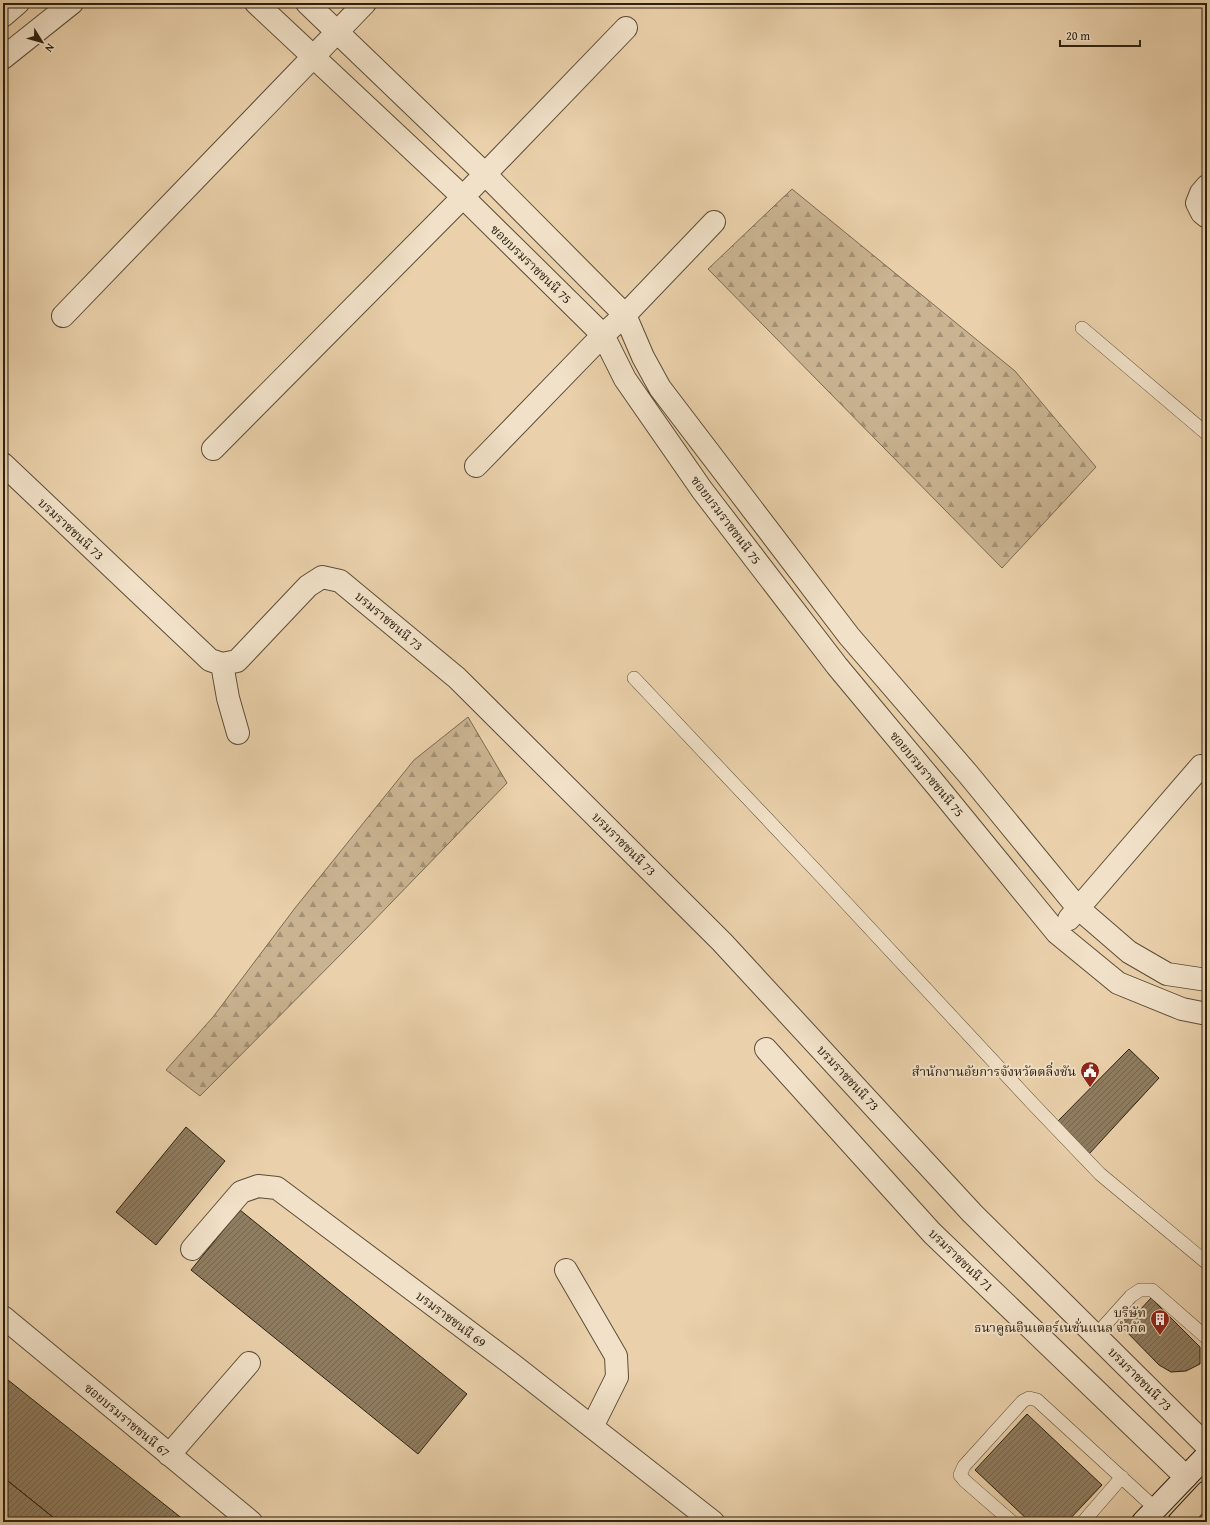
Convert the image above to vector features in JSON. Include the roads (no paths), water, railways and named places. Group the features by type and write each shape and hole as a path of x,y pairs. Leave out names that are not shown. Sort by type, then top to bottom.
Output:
{"main road":[{"path":"1179,1522 1207,1492"}],"street":[{"path":"3,16 18,3"},
{"path":"3,58 72,3"},
{"name":"ซอยบรมราชชนนี 75","path":"256,3 463,197 603,335 625,379 702,490 836,666 942,791 1057,933 1118,983 1182,1009 1207,1014"},
{"path":"307,3 485,174 625,315 643,357 660,388 849,636 968,774 1078,908 1128,952 1167,974 1207,980"},
{"path":"63,316 315,57 337,31 365,3"},
{"path":"213,449 463,197 626,28"},
{"path":"1207,186 1201,193 1197,202 1202,213 1207,217"},
{"path":"476,466 603,335 625,315 714,222"},
{"name":"บรมราชชนนี 73","path":"3,464 210,660 222,664 237,661 308,586 322,577 340,581 457,678 722,942 972,1213 1207,1446"},
{"path":"222,664 228,698 238,733"},
{"path":"1057,933 1201,766"},
{"name":"บรมราชชนนี 71","path":"766,1049 937,1238 962,1263 1007,1303 1186,1477"},
{"name":"บรมราชชนนี 69","path":"192,1249 241,1192 258,1186 276,1188 513,1365 712,1522"},
{"path":"566,1270 616,1356 617,1377 592,1427"},
{"name":"ซอยบรมราชชนนี 67","path":"3,1317 251,1522"},
{"path":"169,1455 249,1363"},
{"path":"1149,1515 1207,1455"}],"lane":[{"path":"1082,328 1207,434"},
{"path":"634,678 1100,1174 1207,1263"},
{"path":"1096,1336 1131,1296 1140,1290 1152,1290 1207,1338"},
{"path":"1012,1522 960,1475 964,1466 1023,1401 1029,1398 1037,1400 1122,1477 1149,1515"},
{"path":"1083,1522 1122,1477"}],"place":[{"name":"สำนักงานอัยการจังหวัดตลิ่งชัน","path":"1090,1088"},
{"name":"บริษัท ธนาคูณอินเตอร์เนชั่นแนล จำกัด","path":"1160,1336"}]}
